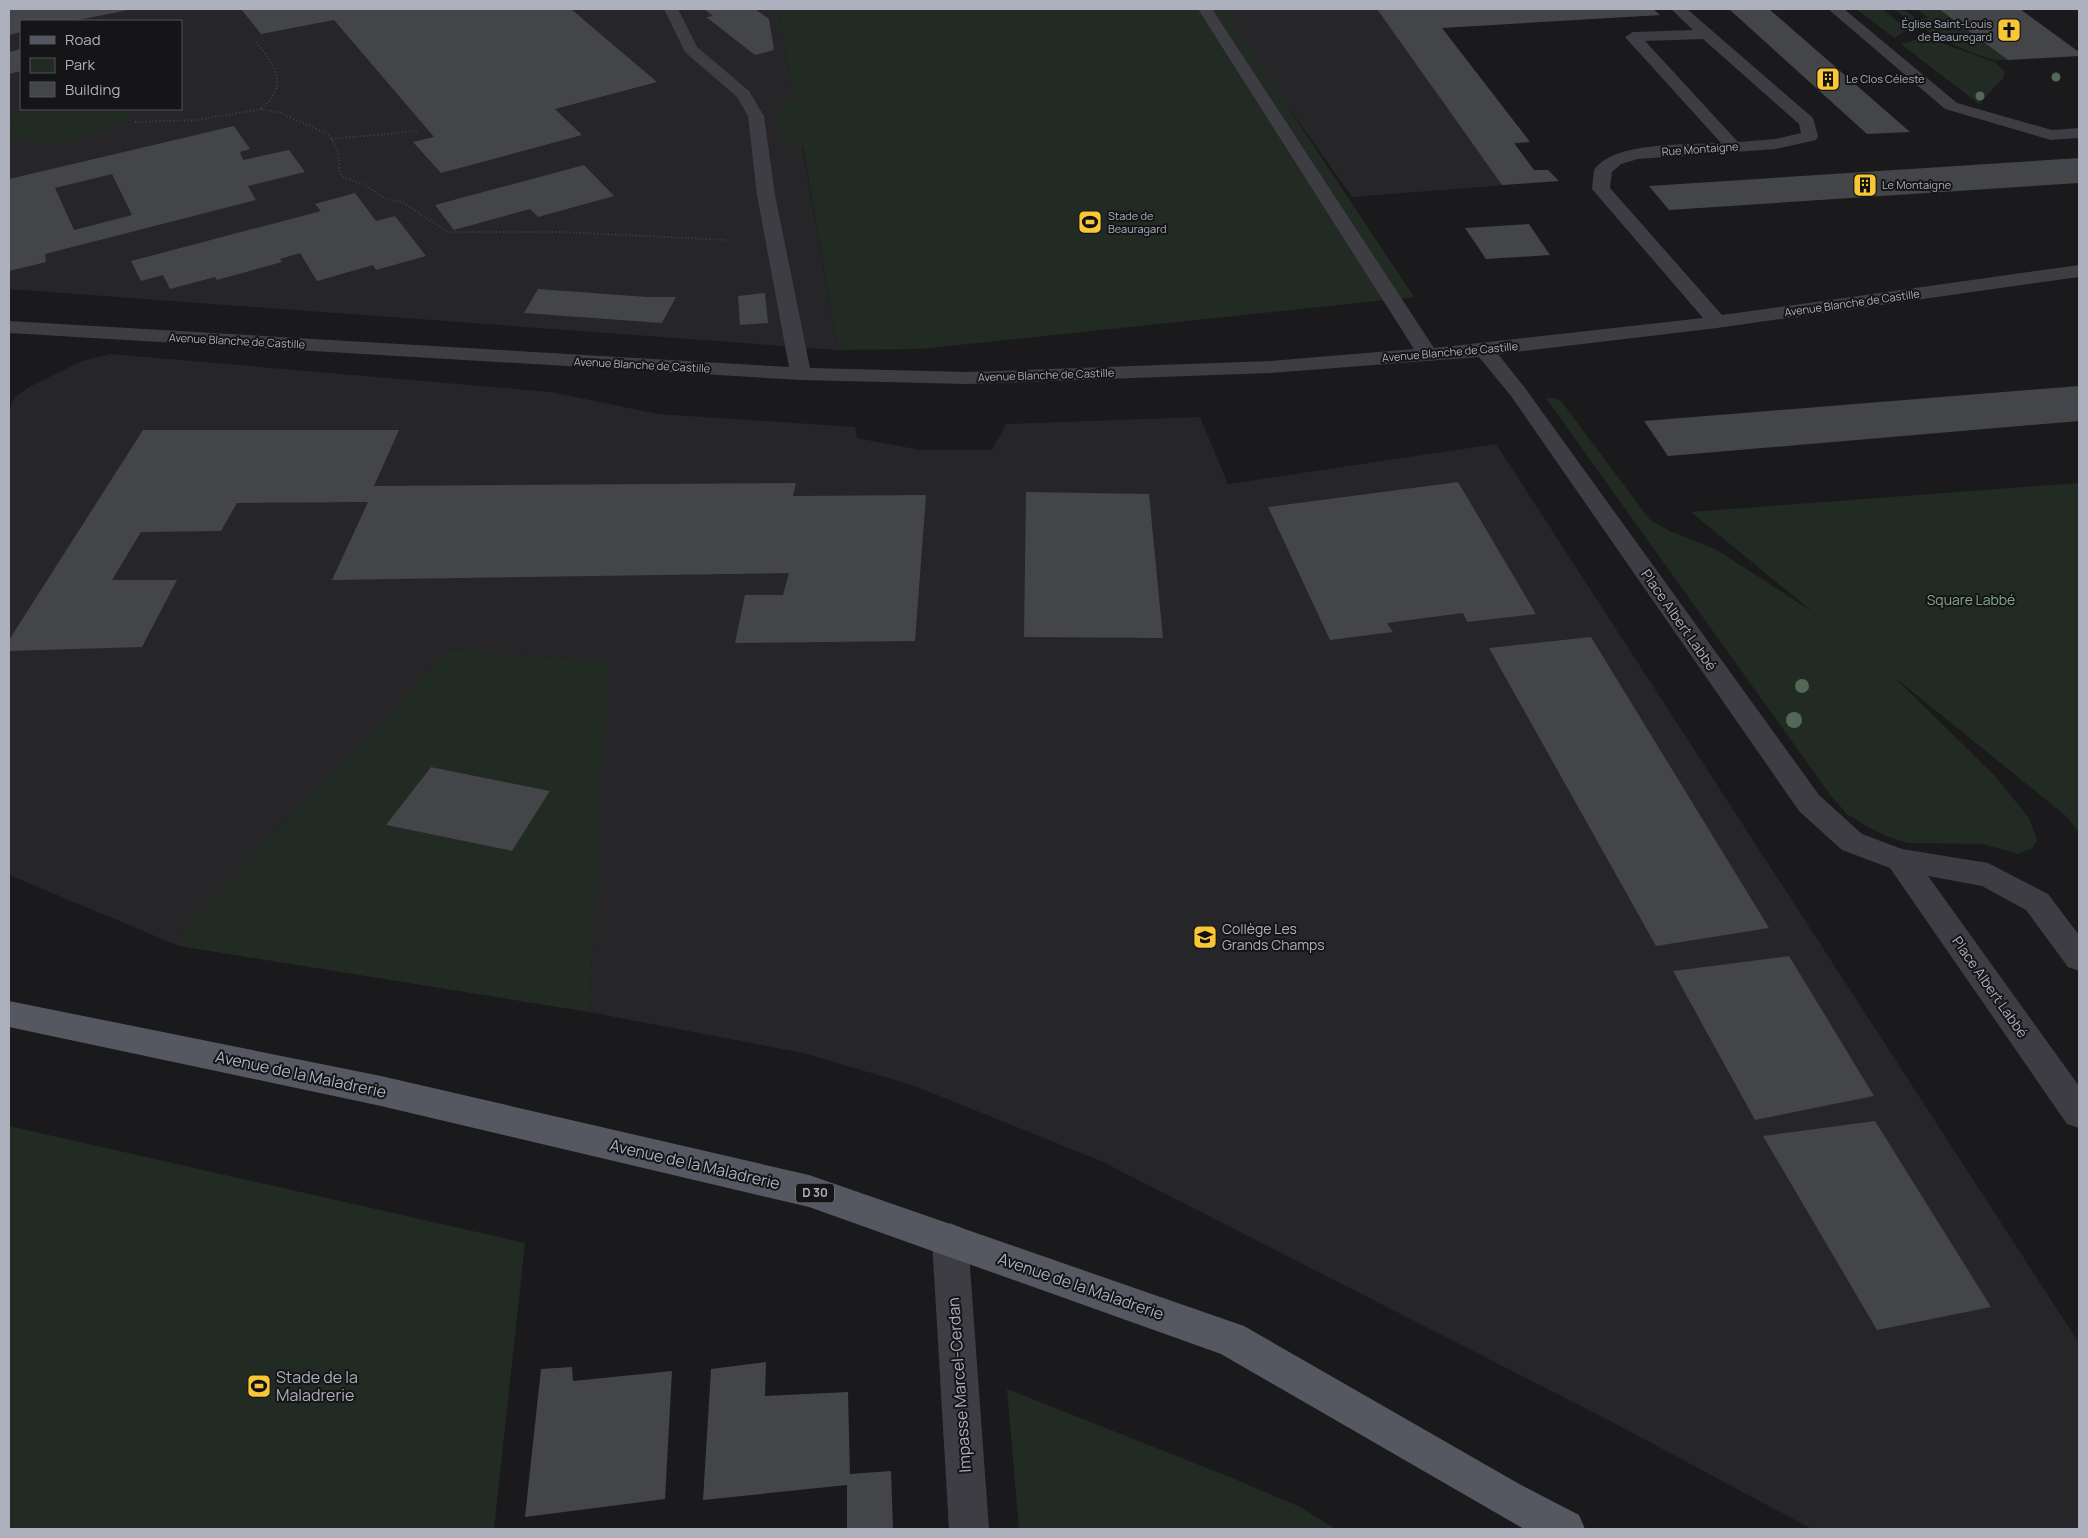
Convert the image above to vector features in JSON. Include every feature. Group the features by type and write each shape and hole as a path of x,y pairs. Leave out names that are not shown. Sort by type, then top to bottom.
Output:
{"main road":[{"name":"Avenue de la Maladrerie","path":"9,1014 381,1090 799,1189 1231,1339 1513,1514 1565,1529"}],"street":[{"path":"671,9 690,49 743,94 756,116 775,242 801,374"},
{"path":"1205,9 1428,355"},
{"name":"Rue Montaigne","path":"1678,9 1704,34 1807,122 1810,136 1776,144 1638,154 1615,160 1603,170 1602,189 1717,322"},
{"path":"1835,9 1951,106 2051,135 2079,133"},
{"path":"1704,34 1633,38 1734,146"},
{"name":"Avenue Blanche de Castille","path":"9,327 801,374 967,378 1270,367 1484,350 1717,322 2079,271"},
{"name":"Place Albert Labbé","path":"1484,350 1523,400 1809,803 1852,842 1900,860 1988,875 2037,902 2079,958"},
{"name":"Place Albert Labbé","path":"1900,860 2079,1114"},
{"name":"Impasse Marcel-Cerdan","path":"950,1240 969,1529"}],"path":[{"path":"256,42 269,60 277,84 275,96 261,110"},
{"path":"135,122 198,120 261,110 281,113 325,133 332,139 338,152 340,173 345,178 363,184 386,199 402,202 448,232 561,232 775,242"},
{"path":"332,139 417,131"}],"shaded area":[{"path":"9,9 778,9 838,350 9,289"},
{"path":"1219,9 1653,9 1660,15 1442,28 1530,142 1514,144 1534,170 1548,170 1559,181 1352,197"},
{"name":"Collège Les Grands Champs","path":"110,354 551,392 658,414 855,427 857,438 920,450 992,450 1006,424 1200,417 1228,484 1496,444 2079,1343 2079,1529 1812,1529 1612,1422 1101,1161 912,1085 803,1053 589,1012 607,662 450,650 184,928 179,946 9,875 9,410 15,397 31,386 82,361"}],"green space":[{"name":"Stade de Beauragard","path":"778,9 1223,9 1414,297 920,349 838,350 803,147 782,143 778,109 794,100"},
{"path":"1856,9 1882,9 1907,29 1895,38"},
{"path":"1894,9 1906,11 1917,19 1928,18 1918,10 1939,9 2008,60 1996,60 1966,50 1932,34"},
{"path":"1925,37 1994,62 2005,72 2003,78 1979,104 1901,44"},
{"path":"20,109 134,110 125,120 111,128 94,135 57,143 22,139 9,133 9,119"},
{"name":"Square Labbé","path":"1546,398 1555,398 1561,401 1650,520 1670,531 1717,550 1813,612 1691,512 2079,483 2079,832 2066,816 1892,675 1995,776 2029,818 2037,840 2032,848 2018,854 1983,844 1908,843 1889,837 1847,814 1831,796"},
{"path":"450,650 608,662 589,1012 179,946 184,928","holes":["431,767 550,791 512,851 387,825"]},
{"name":"Stade de la Maladrerie","path":"9,1126 525,1243 494,1529 9,1529"},
{"path":"1007,1389 1232,1478 1300,1507 1336,1529 1019,1529"}],"building":[{"path":"9,9 128,9 78,20 20,20 20,32 9,35"},
{"path":"241,9 571,9 657,82 555,109 582,135 441,173 413,142 434,137 334,20 261,34"},
{"path":"704,9 755,9 769,19 774,50 755,55 706,17 713,16"},
{"path":"1377,9 1653,9 1660,15 1442,28 1530,142 1514,143 1534,170 1548,170 1559,181 1502,185"},
{"name":"Le Clos Céleste","path":"1729,9 1769,9 1910,132 1867,134"},
{"name":"Église Saint-Louis de Beauregard","path":"1939,9 2020,9 2079,52 2079,56 2008,60"},
{"path":"20,49 20,71 9,74 9,52"},
{"path":"234,126 250,149 240,152 243,160 289,150 305,172 248,186 256,200 45,254 46,262 9,271 9,179","holes":["112,174 132,215 74,230 55,188"]},
{"name":"Le Montaigne","path":"2079,158 2079,183 1669,210 1649,186"},
{"path":"584,165 614,196 538,217 530,209 454,230 435,205"},
{"path":"355,193 376,221 395,216 426,256 376,270 373,265 317,281 300,253 280,259 282,262 217,280 215,277 170,289 163,275 141,281 131,261 321,211 315,204"},
{"path":"1529,224 1550,255 1486,259 1465,228"},
{"path":"538,289 647,297 676,297 662,323 524,313"},
{"path":"765,293 768,323 740,325 738,296"},
{"path":"2079,386 2079,421 1668,456 1644,421"},
{"path":"143,430 399,430 374,486 796,483 793,496 926,495 915,641 735,643 745,595 783,595 789,573 332,580 368,502 237,503 221,531 141,532 112,580 177,580 142,647 9,651 9,640"},
{"path":"1458,482 1536,614 1467,622 1463,613 1387,623 1393,632 1330,640 1268,507"},
{"path":"1026,492 1149,494 1163,638 1024,637"},
{"path":"1591,637 1769,928 1656,946 1489,648"},
{"path":"431,767 550,791 512,851 386,825"},
{"path":"1789,956 1874,1096 1755,1120 1673,971"},
{"path":"1875,1121 1991,1307 1877,1330 1763,1136"},
{"path":"766,1362 765,1396 848,1392 850,1474 891,1471 893,1529 847,1529 847,1485 703,1500 711,1369"},
{"path":"572,1367 573,1381 672,1371 665,1499 525,1517 541,1369"}],"place":[{"name":"Église Saint-Louis de Beauregard","path":"2009,30"},
{"name":"Le Clos Céleste","path":"1828,79"},
{"name":"Le Montaigne","path":"1865,185"},
{"name":"Stade de Beauragard","path":"1090,222"},
{"name":"Collège Les Grands Champs","path":"1205,937"},
{"name":"Stade de la Maladrerie","path":"259,1386"}]}
